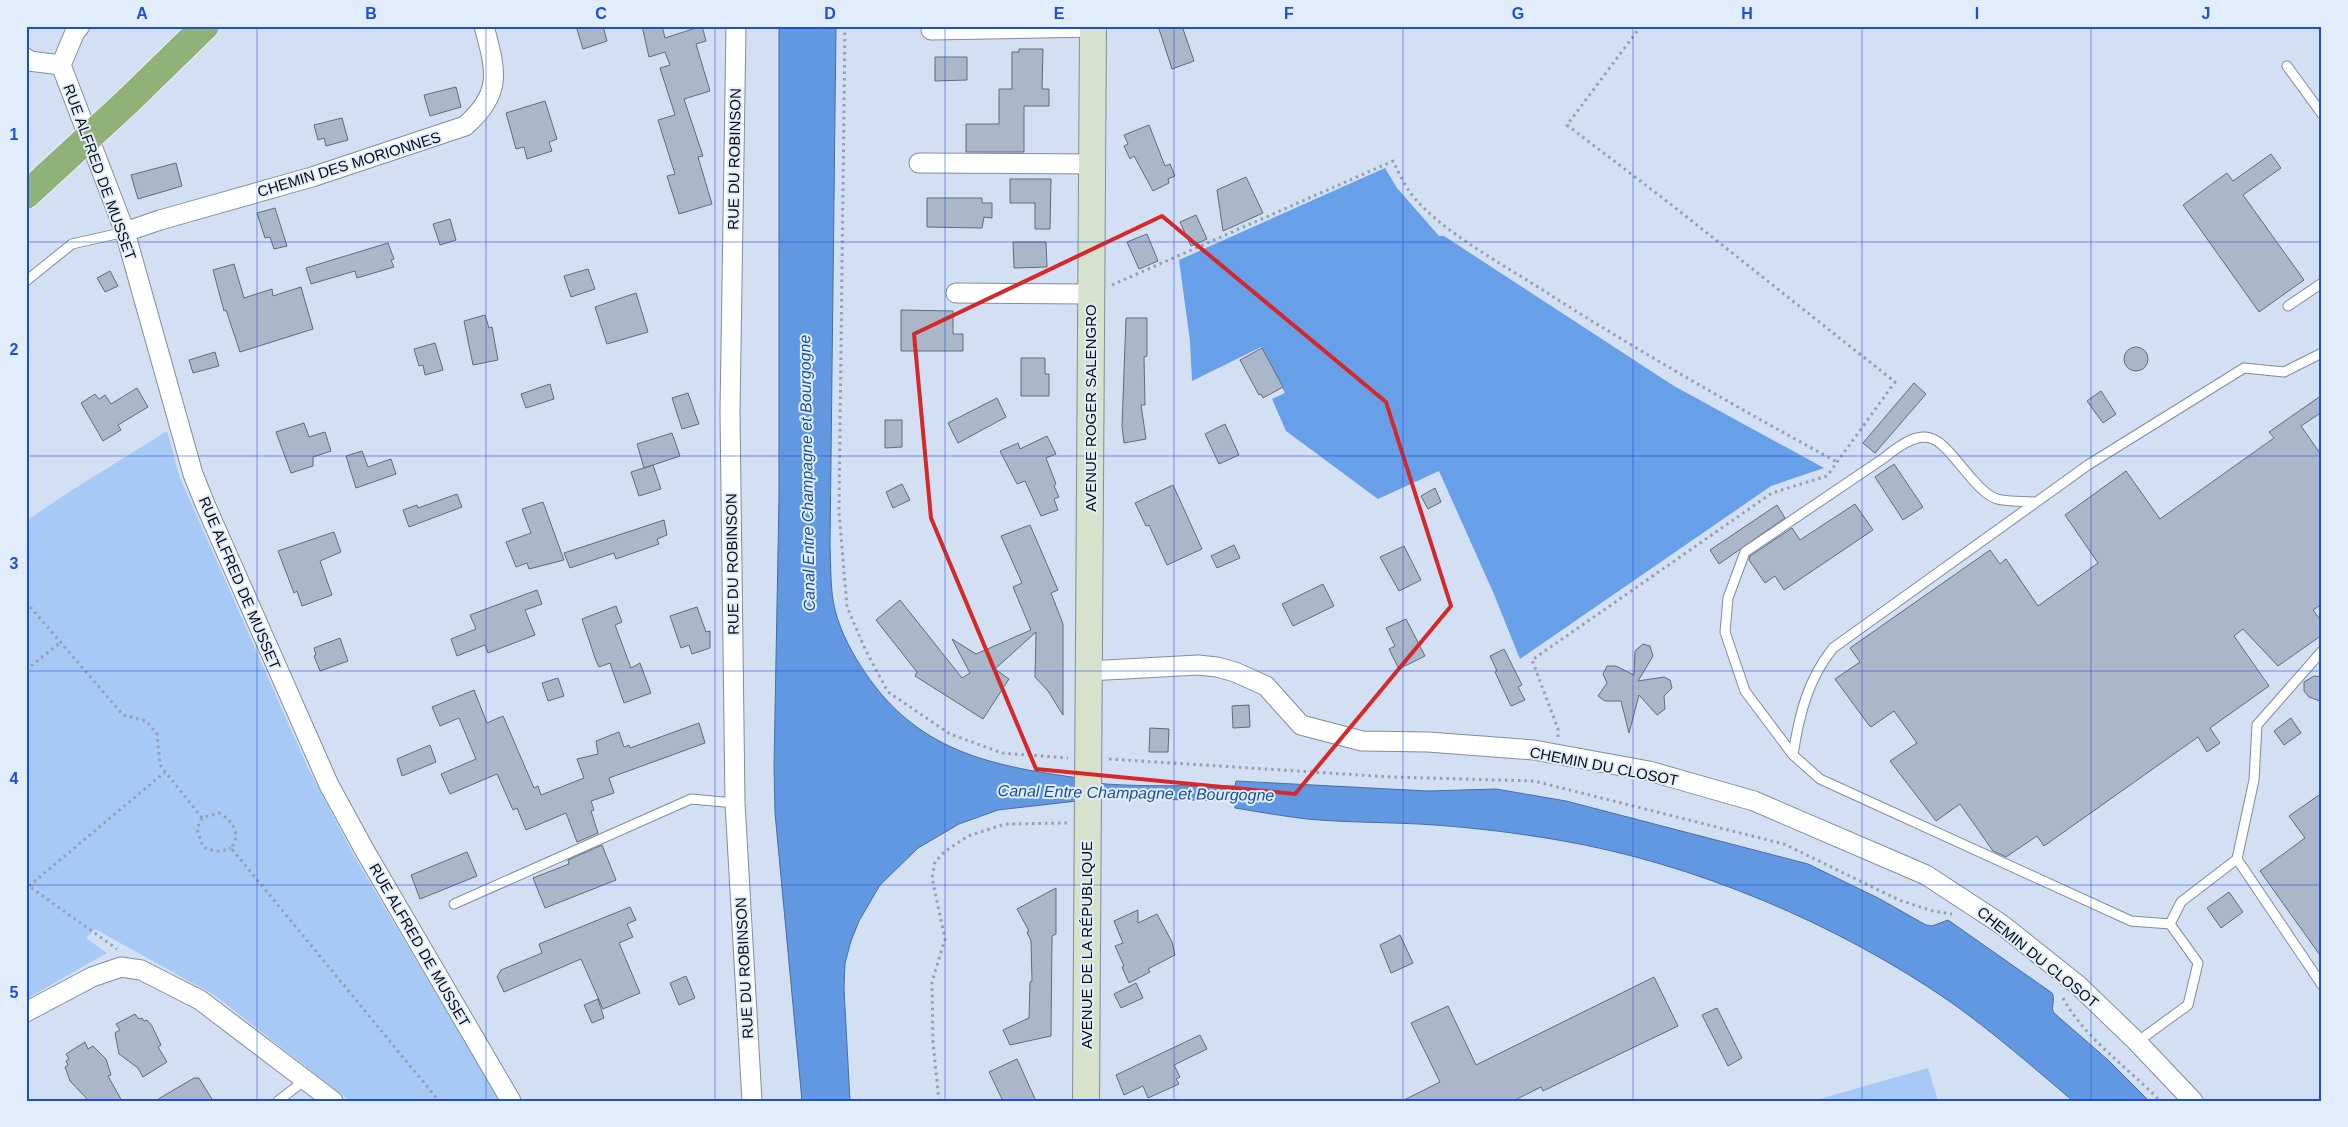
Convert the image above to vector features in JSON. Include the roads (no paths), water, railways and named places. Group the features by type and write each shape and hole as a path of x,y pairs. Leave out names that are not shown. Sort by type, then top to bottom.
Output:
{"highway":[{"path":"121,96 182,26"},
{"path":"26,195 59,156 121,96 205,26"},
{"path":"26,175 59,156"}],"main road":[{"name":"AVENUE ROGER SALENGRO","path":"1088,771 1093,26"},
{"name":"AVENUE DE LA RÉPUBLIQUE","path":"1086,1101 1088,771"}],"street":[{"path":"61,65 75,32 80,26"},
{"name":"CHEMIN DES MORIONNES","path":"125,232 160,220 312,177 466,126 484,107 495,83 495,68 484,26"},
{"name":"RUE DU ROBINSON","path":"736,26 730,412 735,803 752,1101"},
{"path":"931,30 1093,26"},
{"name":"RUE ALFRED DE MUSSET","path":"27,61 61,65 125,232 193,474 291,702 329,785 365,852 511,1101"},
{"path":"919,163 1092,164"},
{"path":"956,293 1091,294"},
{"name":"CHEMIN DU CLOSOT","path":"1088,671 1198,665 1217,666 1266,686 1300,725 1362,741 1428,742 1534,750 1650,771 1754,801 1926,875 2001,924 2079,986 2138,1042 2193,1101"},
{"path":"26,1012 92,977 120,967 141,970 200,1000 333,1101"}],"lane":[{"path":"2287,66 2322,114"},
{"path":"26,281 72,244 125,232"},
{"path":"2288,306 2322,283"},
{"path":"1793,755 1798,721 1806,696 1816,671 1833,648 2088,465 2244,368 2284,372 2322,353"},
{"path":"2036,502 1996,499 1980,488 1938,440 1923,436 1903,442 1884,458 1746,552 1728,598 1725,632 1745,691 1793,755 1820,779 2131,921 2170,924 2198,963 2188,1005 2138,1042"},
{"path":"2170,924 2181,902 2237,859 2254,780 2257,726 2295,679 2322,651"},
{"path":"454,904 691,799 735,803"},
{"path":"2237,859 2322,985"},
{"path":"278,1101 305,1080"}],"water":[{"name":"Canal Entre Champagne et Bourgogne","path":"779,26 836,26 830,545 832,594 835,610 848,644 866,674 886,699 907,719 929,735 953,748 979,758 1101,783 1235,786 1236,781 1428,791 1496,789 1566,801 1808,864 1878,898 1926,925 1932,926 1948,920 2052,993 2054,1013 2108,1060 2149,1101 2073,1101 1968,1014 1908,974 1861,947 1813,923 1712,881 1661,864 1609,850 1496,831 1435,825 1307,819 1235,808 1235,801 1103,798 998,810 959,824 918,848 880,885 859,921 845,963 844,988 850,1101 802,1101 775,813 774,767 779,498"}]}
